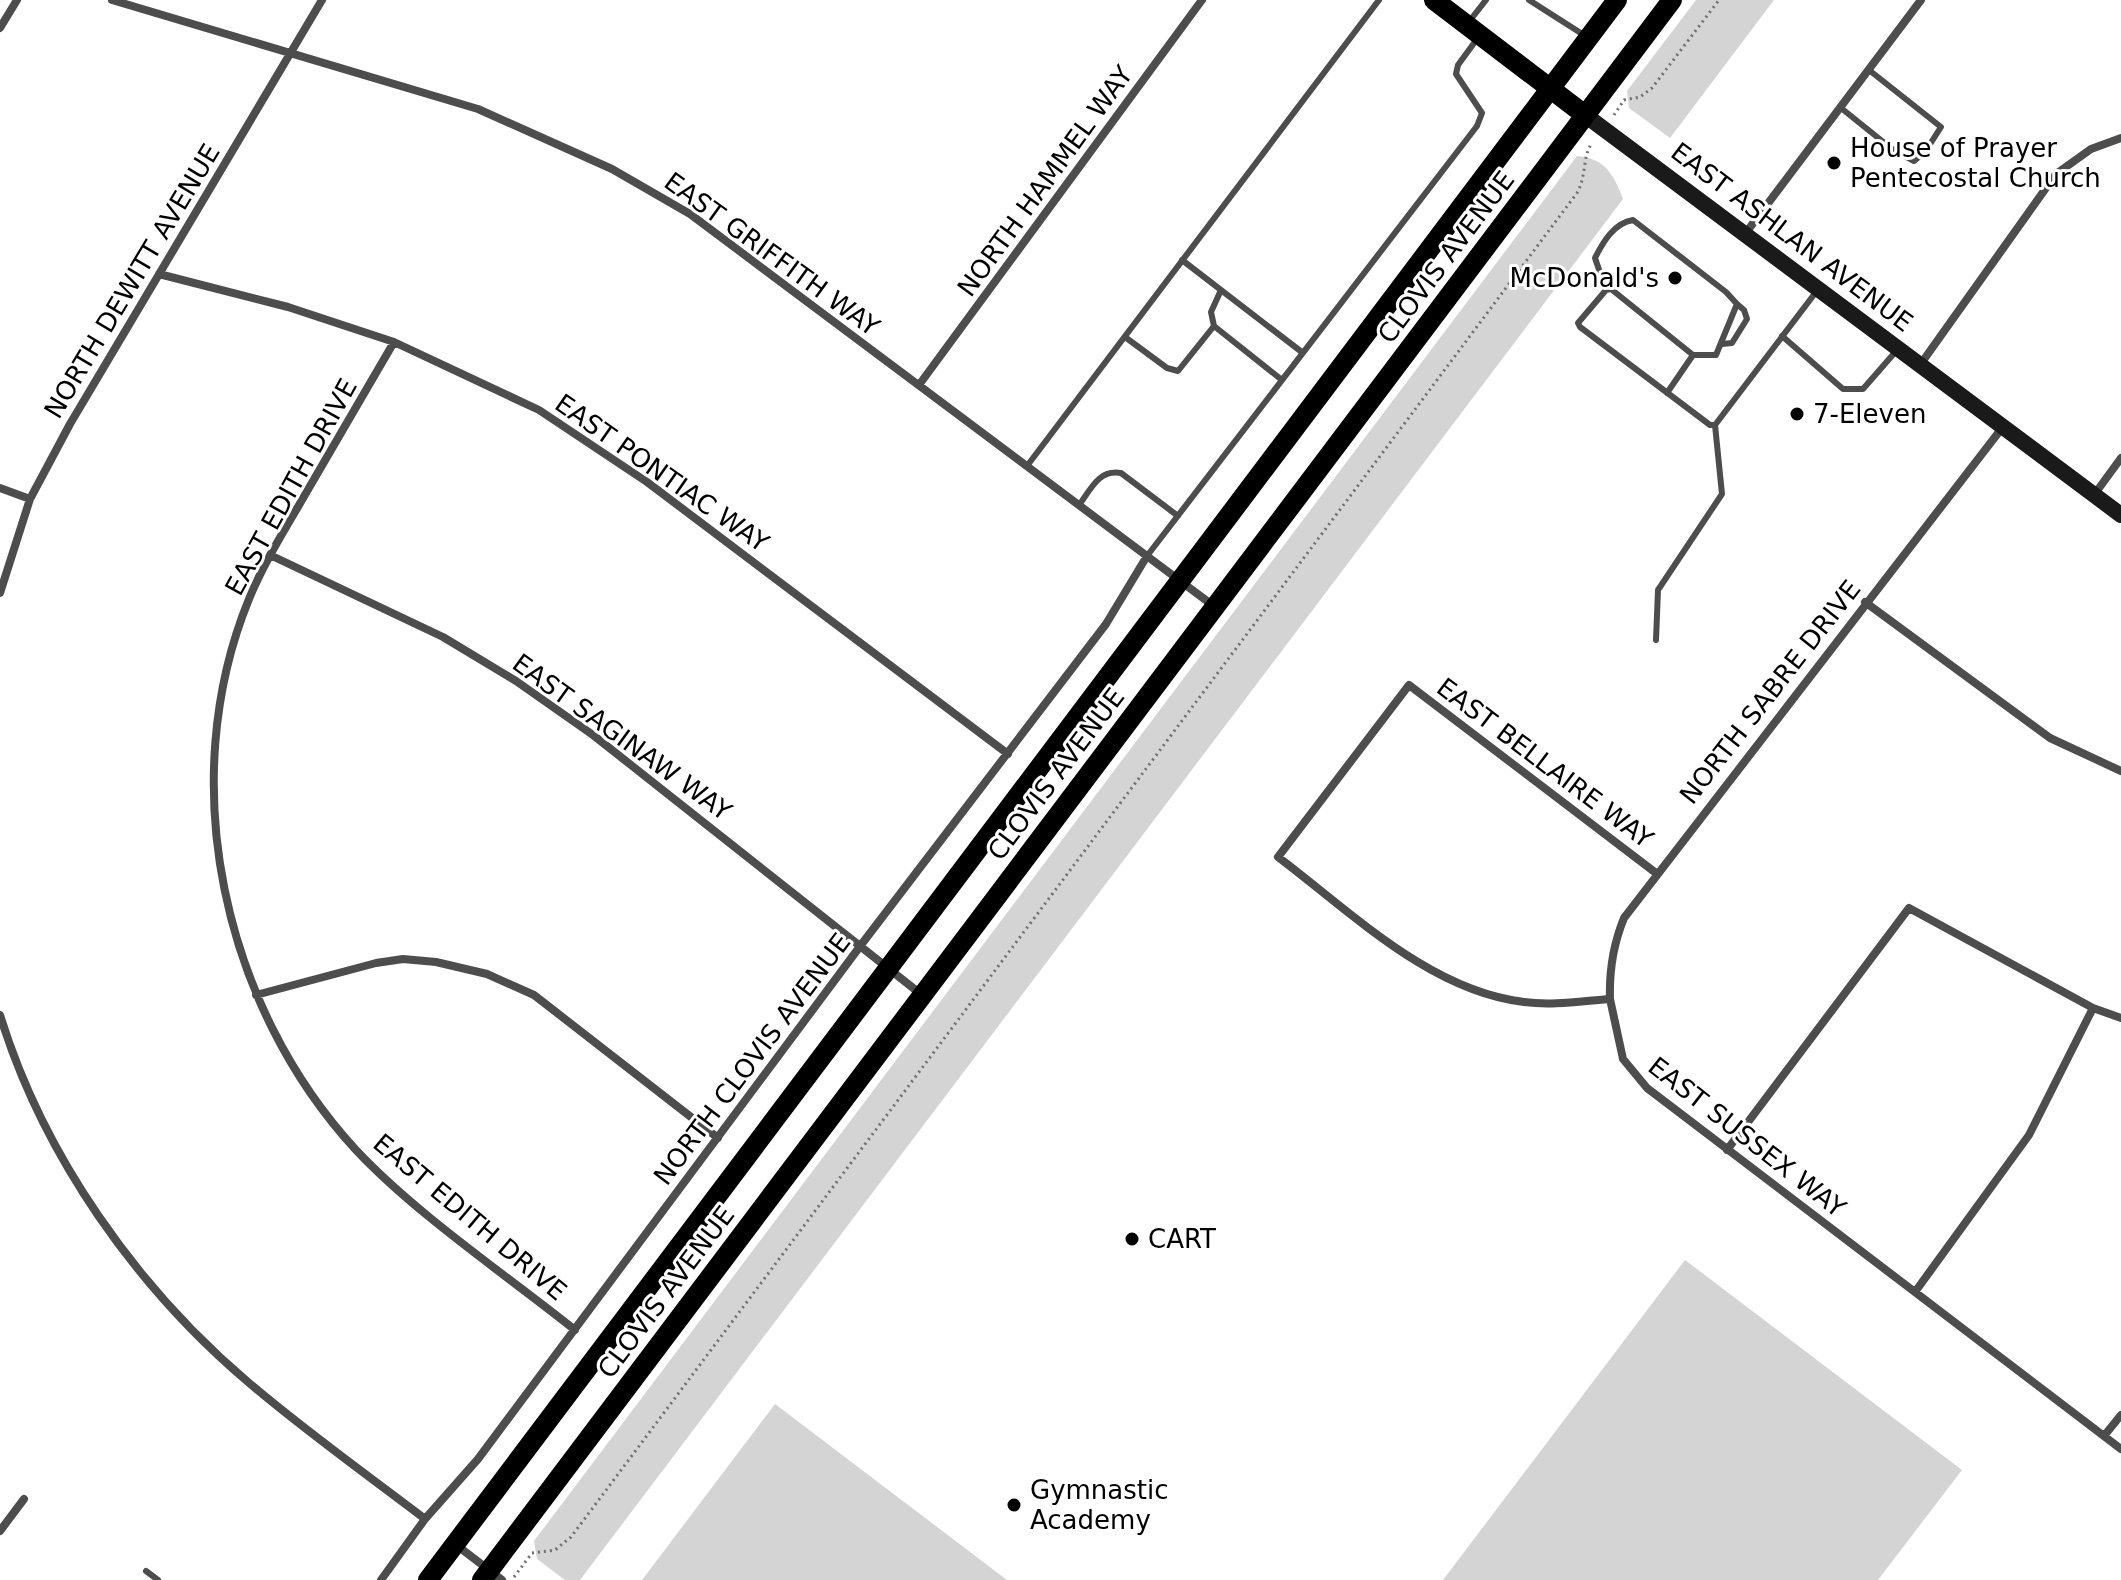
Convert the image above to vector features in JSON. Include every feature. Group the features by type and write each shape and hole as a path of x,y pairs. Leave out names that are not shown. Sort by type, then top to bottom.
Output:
{"main road":[{"name":"EAST ASHLAN AVENUE","path":"1434,0 2121,515"},
{"name":"CLOVIS AVENUE","path":"428,1580 1617,0"},
{"name":"CLOVIS AVENUE","path":"491,1577 922,995 1672,0"}],"street":[{"path":"0,28 17,0"},
{"name":"EAST GRIFFITH WAY","path":"112,0 478,109 612,169 690,214 1215,607"},
{"name":"NORTH DEWITT AVENUE","path":"0,593 30,499 322,0"},
{"name":"NORTH HAMMEL WAY","path":"919,385 1202,0"},
{"path":"1745,234 1921,0"},
{"path":"1920,365 2056,174 2091,149 2121,138"},
{"name":"EAST PONTIAC WAY","path":"159,274 288,307 394,342 494,386 592,442 1008,754"},
{"name":"EAST EDITH DRIVE","path":"394,342 270,555 249,600 233,649 219,711 212,780 227,902 256,995 299,1078 356,1149 385,1178 575,1330"},
{"name":"NORTH SABRE DRIVE","path":"1610,999 1609,969 1624,918 2002,428"},
{"path":"2094,495 2121,458"},
{"path":"0,488 30,499"},
{"name":"EAST SAGINAW WAY","path":"270,555 443,637 516,681 593,735 922,995"},
{"name":"NORTH CLOVIS AVENUE","path":"381,1580 425,1519 478,1459 861,945 1106,624 1147,556"},
{"path":"1865,602 2050,738 2121,771"},
{"name":"EAST BELLAIRE WAY","path":"1610,999 1525,1002 1462,987 1430,971 1278,857 1409,685 1656,873"},
{"path":"1727,1150 1909,908 2093,1008 2121,1018"},
{"path":"256,995 403,959 436,962 487,974 534,995 718,1138"},
{"name":"EAST SUSSEX WAY","path":"1610,999 1616,1039 1635,1077 2121,1449"},
{"path":"1915,1292 2029,1135 2093,1008"},
{"path":"0,1015 14,1059 53,1141 99,1215 147,1280 201,1339 248,1382 425,1519"},
{"path":"2104,1436 2121,1415"},
{"path":"0,1531 24,1499"},
{"path":"455,1544 491,1577"}],"lane":[{"path":"1027,466 1379,0"},
{"path":"1147,556 1477,126 1482,113 1456,74 1486,0"},
{"path":"1529,0 1589,38"},
{"path":"1841,108 1892,149 1914,161 1925,152 1941,127 1869,70"},
{"path":"1606,290 1595,258 1612,232 1622,222 1633,220 1744,310 1747,319 1732,343 1722,344"},
{"path":"1182,260 1303,353"},
{"path":"1715,425 1710,425 1667,393 1578,323 1606,290 1611,289 1693,355 1716,355 1737,304"},
{"path":"1656,640 1658,590 1722,494 1715,425 1819,289"},
{"path":"1221,290 1211,312 1214,326 1282,380"},
{"path":"1125,337 1167,368 1178,371 1214,326"},
{"path":"1782,336 1843,389 1863,389 1898,348"},
{"path":"1667,393 1693,355"},
{"path":"1079,505 1100,476 1110,471 1121,473 1178,516"},
{"path":"146,1571 158,1580"}],"path":[{"path":"512,1580 532,1553 555,1550 571,1537 1577,193 1585,176 1584,154 1624,100 1640,97 1652,88 1719,0"}],"shaded area":[{"path":"1696,0 1774,0 1670,138 1629,108 1627,91"},
{"path":"1577,156 1595,160 1607,169 1623,199 580,1580 565,1580 537,1559 534,1541"},
{"path":"1685,1260 1962,1470 1878,1580 1443,1580"},
{"path":"775,1404 1007,1580 642,1580"}],"place":[{"name":"House of Prayer Pentecostal Church","path":"1834,163"},
{"name":"McDonald's","path":"1675,278"},
{"name":"7-Eleven","path":"1797,414"},
{"name":"CART","path":"1132,1239"},
{"name":"Gymnastic Academy","path":"1014,1505"}]}
